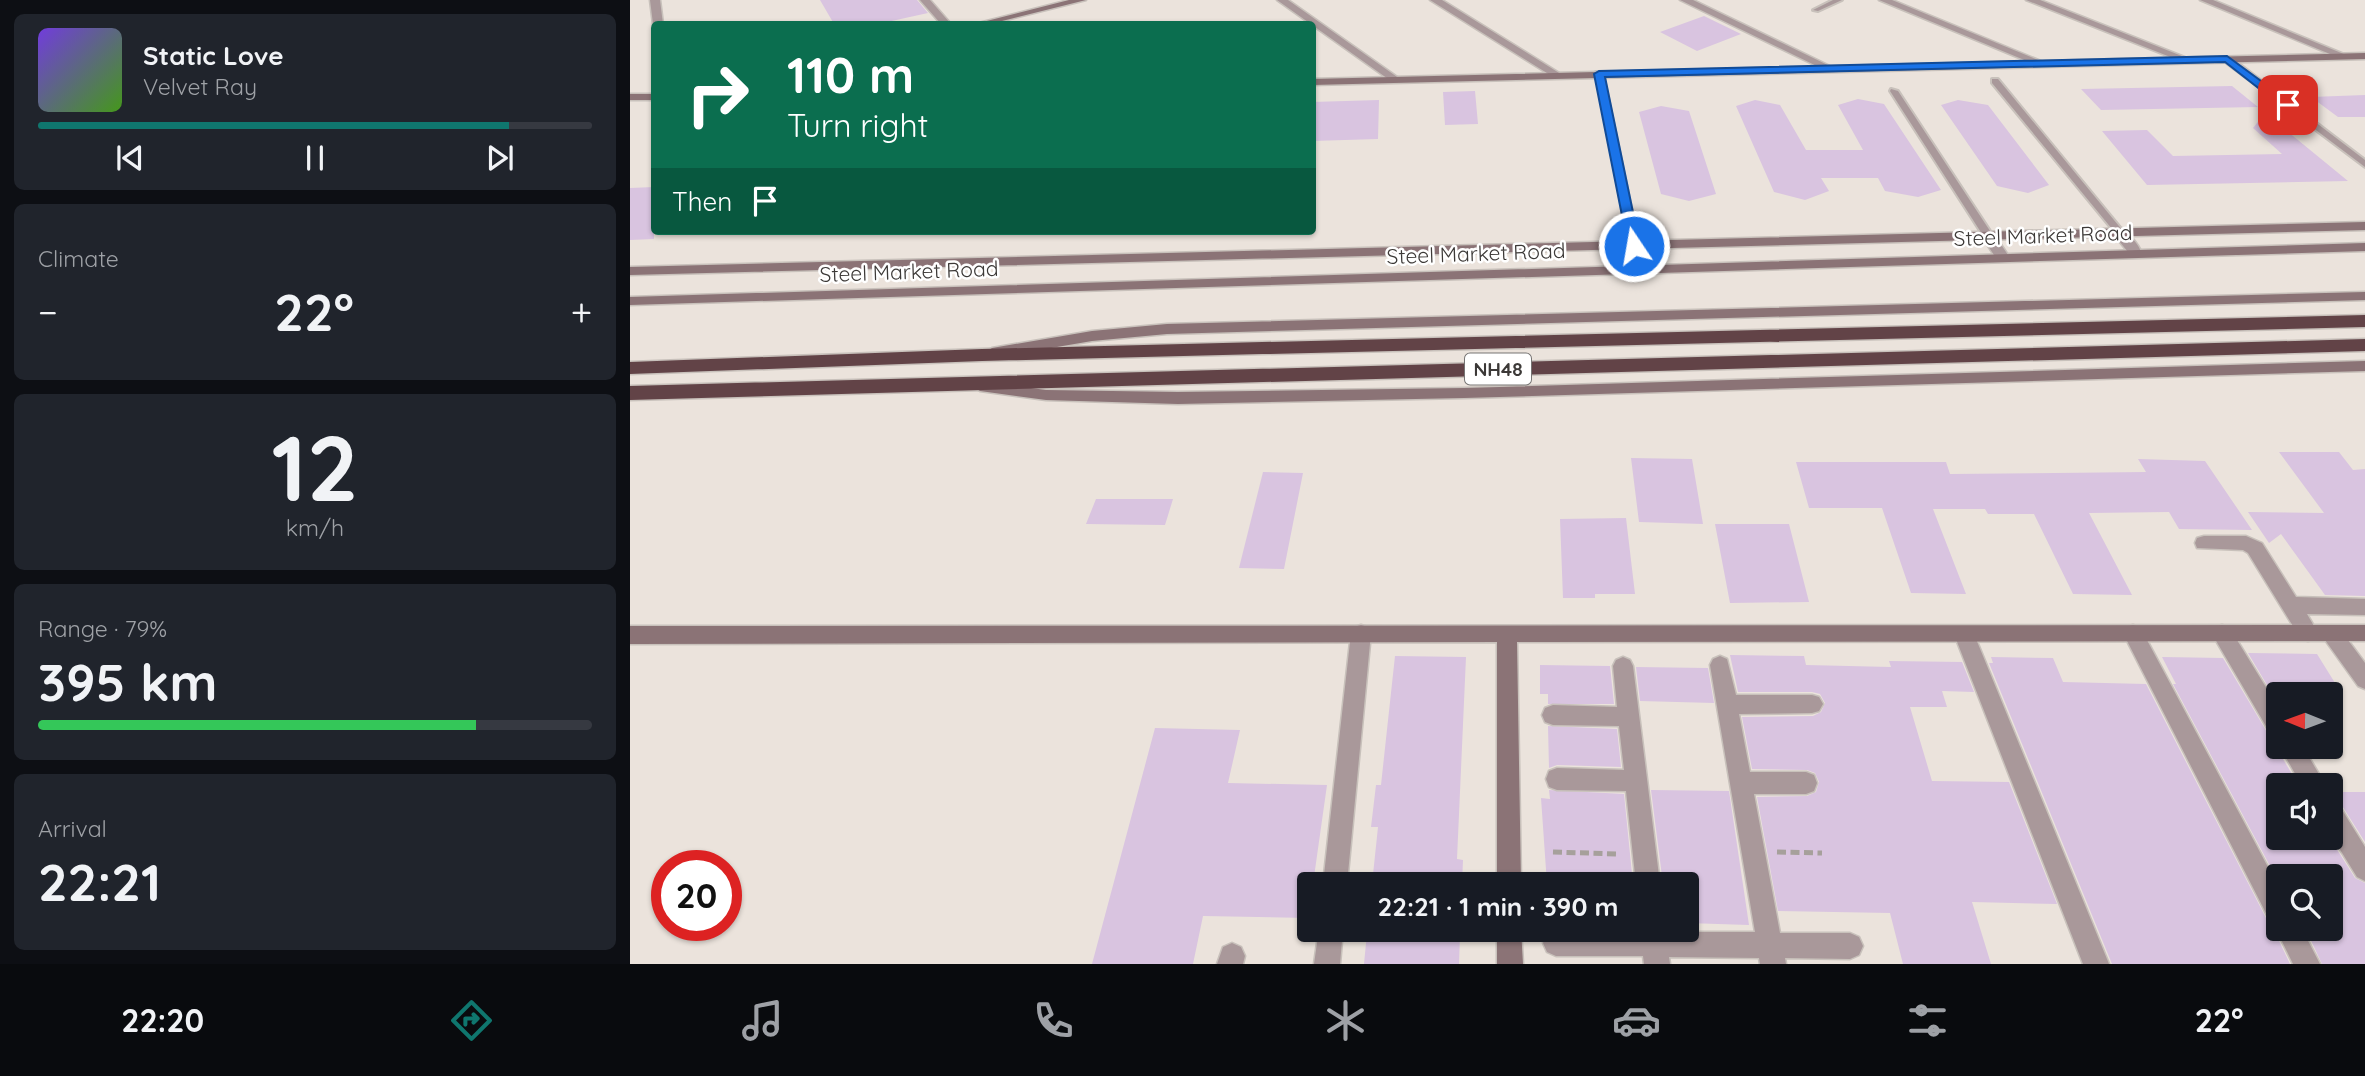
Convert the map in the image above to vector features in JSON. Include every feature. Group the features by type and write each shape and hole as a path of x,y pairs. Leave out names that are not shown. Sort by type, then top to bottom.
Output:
{"highway":[{"name":"NH48","path":"630,368 982,355 2365,321"},
{"name":"NH48","path":"630,393 2365,345"}],"street":[{"path":"655,0 658,21"},
{"path":"925,0 943,21"},
{"path":"1282,0 1312,21"},
{"path":"1435,0 1559,75"},
{"path":"1685,0 1831,69"},
{"path":"1884,0 2038,62"},
{"path":"2031,0 2187,60"},
{"path":"2205,0 2346,57"},
{"path":"992,21 1073,1"},
{"path":"1316,24 1395,79"},
{"path":"1316,82 2365,56"},
{"path":"630,97 651,97"},
{"name":"Steel Market Road","path":"630,271 2365,226"},
{"path":"2120,233 2137,254"},
{"path":"1989,237 2003,258"},
{"name":"Steel Market Road","path":"630,301 2365,247"},
{"path":"1159,285 1166,258"},
{"path":"982,355 1062,338 1141,330 2365,296"},
{"path":"958,384 1046,395 1178,398 2365,366"},
{"path":"2204,543 2246,543 2255,548 2308,633"},
{"path":"2289,605 2365,607"},
{"path":"2133,633 2266,887"},
{"path":"2222,633 2266,706"},
{"path":"630,635 2365,633"},
{"path":"1336,872 1361,634"},
{"path":"1507,634 1509,872"},
{"path":"1964,634 2096,964"},
{"path":"2332,634 2365,680"},
{"path":"1720,665 1771,955"},
{"path":"1623,666 1647,872"},
{"path":"1726,705 1812,704"},
{"path":"1553,715 1629,717"},
{"path":"1557,779 1637,781"},
{"path":"1740,783 1806,783"},
{"path":"2343,833 2365,869"},
{"path":"2295,941 2307,964"},
{"path":"1327,964 1330,942"},
{"path":"1509,942 1510,964"},
{"path":"1556,943 1655,946 1771,955 1850,946"}],"lane":[{"path":"1816,10 1839,0"},
{"path":"2227,59 2365,164"},
{"path":"1599,74 1634,246"},
{"path":"1995,81 2120,233"},
{"path":"1894,91 1989,237"}],"path":[{"path":"1553,852 1645,855"},
{"path":"1753,852 1822,853"}],"building":[{"path":"820,0 917,0 928,13 892,21 832,21"},
{"path":"1704,16 1741,34 1697,51 1660,32"},
{"path":"2232,86 2258,107 2101,110 2081,89"},
{"path":"1475,91 1478,124 1445,125 1443,92"},
{"path":"2365,95 2365,117 2338,117 2311,97"},
{"path":"1858,99 1884,104 1941,190 1918,197 1885,191 1878,178 1821,178 1829,191 1805,200 1774,192 1736,106 1755,100 1780,105 1806,150 1863,150 1838,105"},
{"path":"1379,100 1378,139 1316,141 1316,102"},
{"path":"1958,100 1988,105 2049,185 2028,193 1997,186 1941,105"},
{"path":"1661,106 1689,111 1716,194 1689,201 1661,194 1639,112"},
{"path":"2265,113 2348,181 2147,185 2102,131 2147,130 2173,156 2282,154 2253,128"},
{"path":"651,187 651,235 654,235 654,239 630,240 630,188"},
{"path":"2279,452 2339,452 2353,470 2365,469 2365,596 2325,595 2281,534 2269,543 2248,512 2324,513"},
{"path":"1631,458 1692,459 1703,524 1639,522"},
{"path":"2138,459 2205,461 2252,530 2179,529 2169,512 2089,513 2132,595 2073,594 2034,514 1988,514 1985,509 1933,509 1966,594 1911,593 1882,508 1809,508 1796,462 1946,462 1950,474 2146,472"},
{"path":"1263,472 1303,473 1284,569 1239,568"},
{"path":"1096,499 1173,499 1165,525 1086,524"},
{"path":"1626,518 1635,594 1595,594 1595,598 1563,598 1560,519"},
{"path":"1715,524 1789,524 1809,602 1730,603"},
{"path":"2248,653 2317,654 2334,682 2266,682"},
{"path":"1730,655 1804,656 1806,665 1891,667 1889,661 1962,662 1974,692 1942,691 1947,707 1910,707 1932,781 2009,782 2057,904 1972,902 1991,964 1903,964 1890,913 1778,911 1757,797 1807,796 1816,792 1819,782 1815,773 1807,770 1752,769 1742,717 1813,716 1821,712 1825,703 1820,694 1812,692 1738,692"},
{"path":"1395,656 1466,657 1457,859 1463,860 1462,872 1373,872 1378,827 1371,827 1376,785 1381,785"},
{"path":"1991,657 2053,658 2063,682 2146,684 2266,918 2266,941 2279,941 2290,964 2112,964 1989,663 1993,663"},
{"path":"2162,657 2223,658 2266,730 2266,760 2284,760 2291,773 2266,773 2266,850 2337,850 2355,878 2365,883 2365,964 2322,964 2311,941 2343,941 2343,864 2269,864 2173,684 2176,684"},
{"path":"1540,665 1610,666 1614,704 1548,704 1548,694 1540,694"},
{"path":"1636,667 1708,668 1714,703 1640,701"},
{"path":"1548,726 1617,729 1621,767 1557,765 1549,768"},
{"path":"1155,728 1240,730 1228,783 1327,785 1315,872 1297,872 1297,918 1203,916 1193,964 1092,964"},
{"path":"1549,790 1624,794 1632,872 1546,872 1541,798 1550,799"},
{"path":"1651,790 1729,791 1749,925 1699,923 1699,872 1661,872"},
{"path":"2343,792 2365,792 2365,842 2343,807"},
{"path":"1366,942 1460,942 1459,964 1364,964"}],"route":[{"path":"1634,246 1599,74 2227,59 2288,105"}]}
